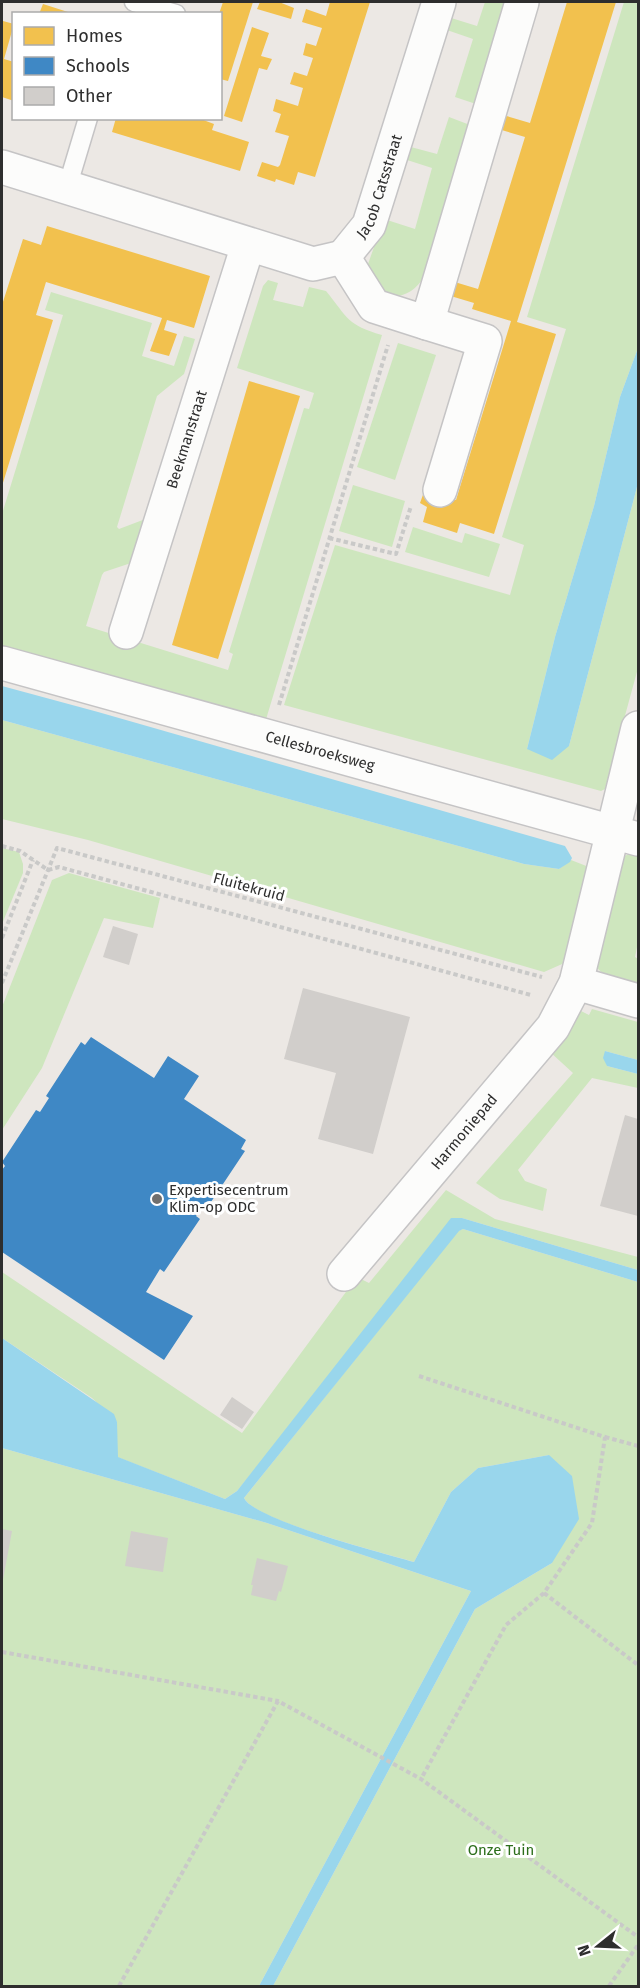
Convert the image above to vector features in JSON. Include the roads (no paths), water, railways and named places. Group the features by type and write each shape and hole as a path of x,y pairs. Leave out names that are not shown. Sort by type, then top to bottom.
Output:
{"street":[{"name":"Jacob Catsstraat","path":"343,257 369,225 439,2"},
{"path":"413,318 522,2"},
{"path":"2,167 313,264 343,257 374,306 485,341 440,490"},
{"name":"Beekmanstraat","path":"126,632 248,245"},
{"name":"Cellesbroeksweg","path":"2,663 626,835"},
{"name":"Harmoniepad","path":"344,1274 553,1027 570,994 626,835 639,728"},
{"path":"570,994 639,1000"}],"lane":[{"path":"134,2 169,12"},
{"path":"66,188 87,120"}],"water":[{"path":"638,348 638,483 569,746 552,760 527,749 555,637 594,506 620,397"},
{"path":"2,686 565,846 572,858 559,869 524,864 2,720"},
{"path":"605,1051 638,1060 638,1074 607,1066 603,1058"},
{"path":"451,1218 462,1218 638,1270 638,1282 463,1229 459,1231 244,1498 253,1507 295,1526 414,1562 451,1492 478,1468 549,1455 572,1476 579,1519 552,1563 475,1609 273,1986 259,1986 471,1591 267,1523 2,1448 2,1338 114,1414 117,1422 118,1457 225,1499 237,1491"}],"place":[{"name":"Expertisecentrum Klim-op ODC","path":"157,1199"}],"park label":[{"name":"Onze Tuin","path":"501,1850"}]}
